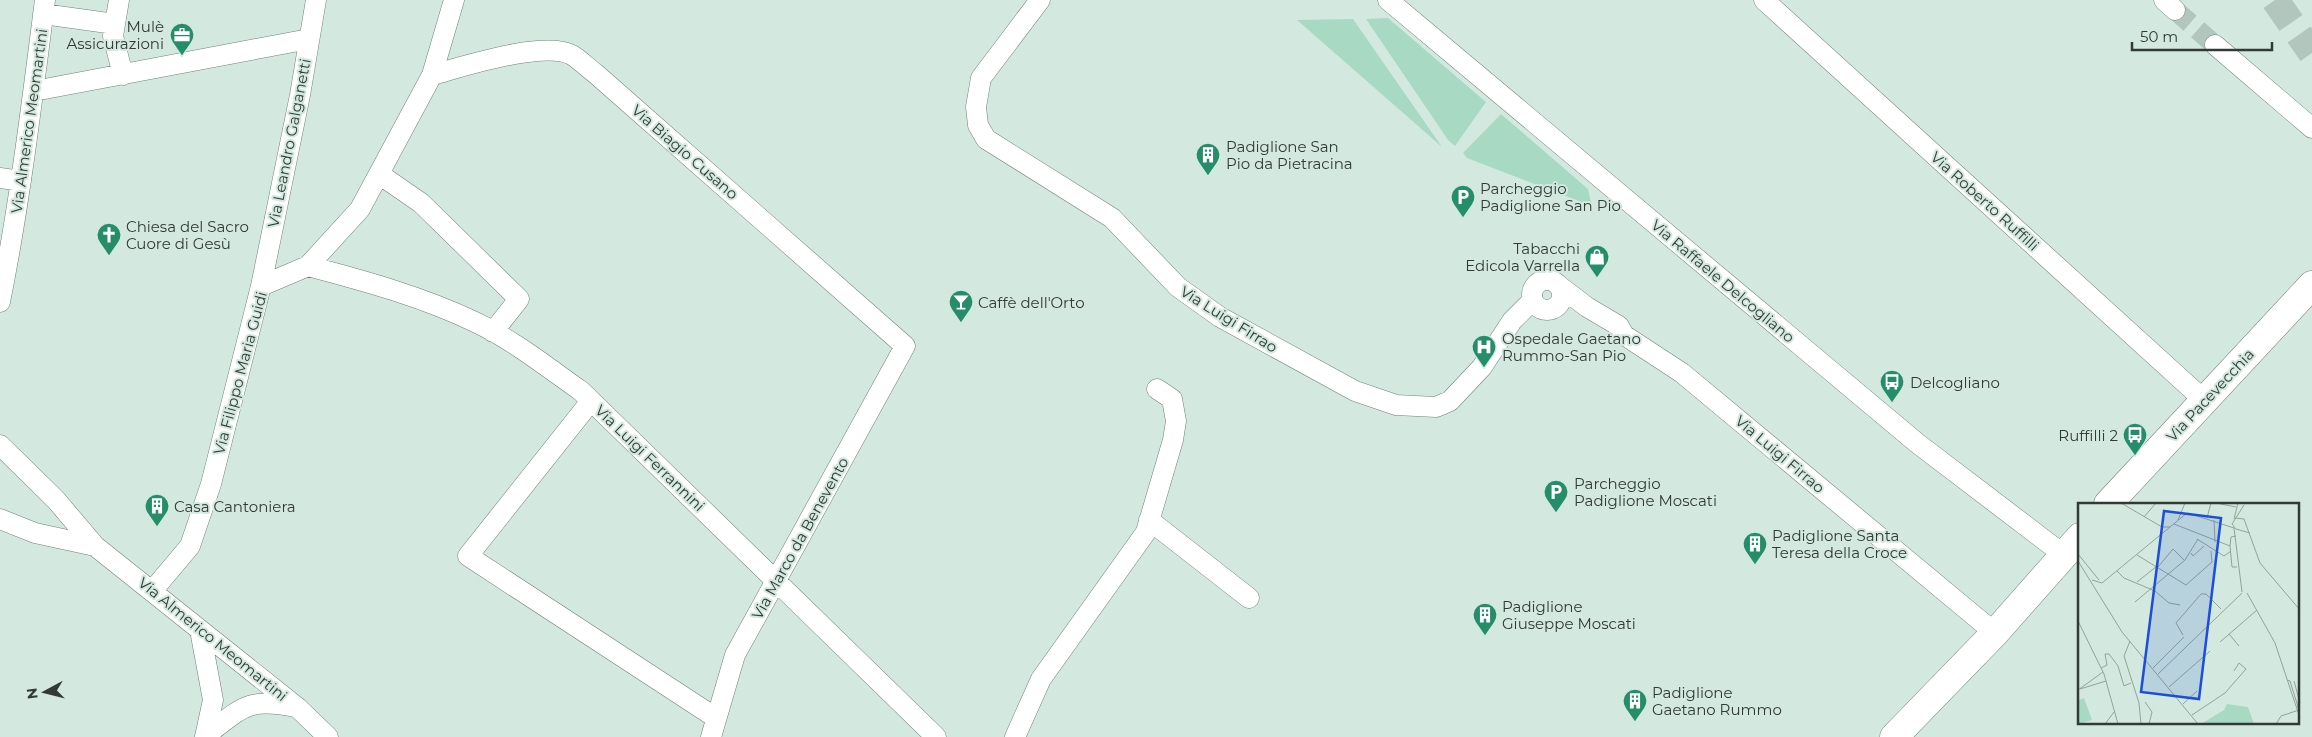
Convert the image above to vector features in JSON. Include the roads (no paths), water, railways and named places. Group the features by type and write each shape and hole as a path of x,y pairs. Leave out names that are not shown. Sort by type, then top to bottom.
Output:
{"street":[{"path":"119,0 113,36 123,75"},
{"name":"Via Leandro Galganetti","path":"261,286 300,96 316,0"},
{"name":"Via Filippo Maria Guidi","path":"153,590 190,546 211,484 261,286 308,266 360,209 432,75 454,0"},
{"name":"Via Luigi Firrao","path":"1040,0 981,78 976,107 978,125 986,139 1112,218 1178,287 1220,317 1355,391 1396,405 1436,406 1450,400 1461,391 1482,367 1512,321 1534,300 1533,291 1541,281 1550,280 1587,307 1619,326 1624,335 1682,373 1995,633"},
{"name":"Via Raffaele Delcogliano","path":"1388,0 1917,443 2072,546"},
{"name":"Via Roberto Ruffilli","path":"1764,0 2205,401"},
{"path":"44,7 115,24"},
{"name":"Via Almerico Meomartini","path":"0,302 21,180 44,7"},
{"path":"34,91 309,39"},
{"path":"2216,45 2312,128"},
{"name":"Via Biagio Cusano","path":"432,75 487,60 545,50 570,54 604,80 905,346"},
{"path":"379,174 421,202 519,299 493,332"},
{"path":"0,178 21,180"},
{"name":"Via Luigi Ferrannini","path":"308,266 375,284 476,322 530,355 591,400 936,737"},
{"name":"Via Pacevecchia","path":"2109,503 2312,285"},
{"name":"Via Marco da Benevento","path":"713,728 735,655 905,346"},
{"path":"1015,737 1041,679 1146,532 1176,421 1172,399 1157,389"},
{"path":"591,400 468,556 713,728"},
{"name":"Via Almerico Meomartini","path":"0,446 56,500 96,546 298,708 328,737"},
{"name":"Via Almerico Meomartini","path":"0,519 35,533 96,546"},
{"path":"1149,520 1250,598"},
{"path":"1894,737 1995,633 2072,546"},
{"path":"200,630 212,700 205,736"},
{"path":"205,736 244,707 269,702 298,708"}],"tunnel":[{"path":"2275,0 2312,53"},
{"path":"2175,10 2215,45"}],"place":[{"name":"Mulè Assicurazioni","path":"182,56"},
{"name":"Padiglione San Pio da Pietracina","path":"1208,176"},
{"name":"Parcheggio Padiglione San Pio","path":"1463,218"},
{"name":"Chiesa del Sacro Cuore di Gesù","path":"109,256"},
{"name":"Tabacchi Edicola Varrella","path":"1597,278"},
{"name":"Caffè dell'Orto","path":"961,323"},
{"name":"Ospedale Gaetano Rummo-San Pio","path":"1484,368"},
{"name":"Delcogliano","path":"1892,403"},
{"name":"Ruffilli 2","path":"2135,456"},
{"name":"Parcheggio Padiglione Moscati","path":"1556,513"},
{"name":"Casa Cantoniera","path":"157,527"},
{"name":"Padiglione Santa Teresa della Croce","path":"1755,565"},
{"name":"Padiglione Giuseppe Moscati","path":"1485,636"},
{"name":"Padiglione Gaetano Rummo","path":"1635,722"}]}
